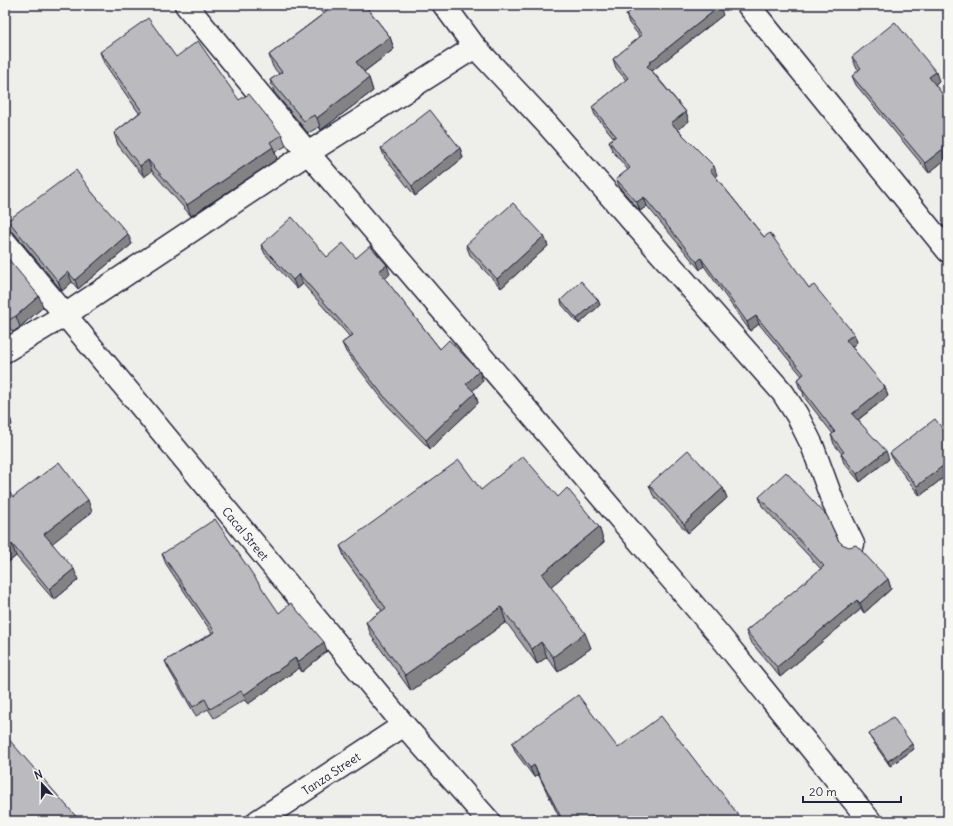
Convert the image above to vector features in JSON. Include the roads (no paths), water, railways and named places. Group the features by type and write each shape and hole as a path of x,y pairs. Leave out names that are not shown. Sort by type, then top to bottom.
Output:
{"street":[{"path":"186,5 308,153 720,636 870,821"},
{"path":"444,5 475,47 546,124 783,393 797,415 812,445 833,502 853,544"},
{"path":"748,5 948,251"},
{"path":"5,351 65,315 308,153 475,47"},
{"name":"Cacal Street","path":"5,242 404,725 489,821"},
{"name":"Tanza Street","path":"258,821 404,725"}]}
